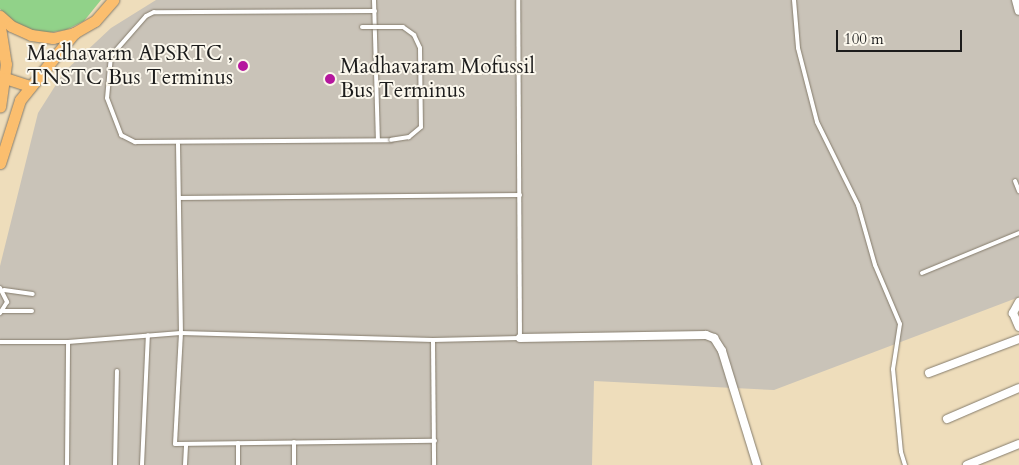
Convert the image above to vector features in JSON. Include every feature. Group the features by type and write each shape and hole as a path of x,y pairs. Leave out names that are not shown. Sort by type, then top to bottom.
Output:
{"main road":[{"path":"0,16 11,26 31,35 53,38 74,33 96,21 112,1 124,0"},
{"path":"0,27 5,78 0,107"},
{"path":"0,163 8,131 29,86 74,33"},
{"path":"5,78 29,86"}],"street":[{"path":"1016,0 1019,10"},
{"path":"1019,302 1013,313 1019,327"},
{"path":"520,338 706,335 714,338 722,351 757,465"},
{"path":"929,373 1019,339"},
{"path":"947,420 1019,388"},
{"path":"967,465 1019,444"}],"lane":[{"path":"374,0 378,140"},
{"path":"0,342 68,342 181,333 433,340 520,338 518,0"},
{"path":"794,0 798,48 817,122 858,205 875,265 900,324 893,369 901,452 906,465"},
{"path":"362,27 403,27 414,34 420,48 420,127 409,137 391,140 142,143 127,139 117,127 107,98 106,77 110,56 149,14 375,11"},
{"path":"178,144 181,333 175,444 434,442"},
{"path":"1014,181 1019,192"},
{"path":"180,198 520,195"},
{"path":"922,273 1019,233"},
{"path":"2,289 33,294"},
{"path":"1,312 7,302 2,289"},
{"path":"1,312 32,311"},
{"path":"142,465 148,335"},
{"path":"433,340 434,465"},
{"path":"67,465 68,342"},
{"path":"115,465 117,371"},
{"path":"294,442 294,465"},
{"path":"238,443 238,465"},
{"path":"185,465 186,444"}],"shaded area":[{"path":"156,0 1019,0 1019,297 774,390 594,381 592,465 0,465 0,266 38,113 64,72 111,28"}],"green space":[{"path":"0,0 101,0 84,21 66,30 46,33 27,29 10,19 0,9"}],"place":[{"name":"Madhavarm APSRTC , TNSTC Bus Terminus","path":"243,66"},
{"name":"Madhavaram Mofussil Bus Terminus","path":"330,79"}]}
